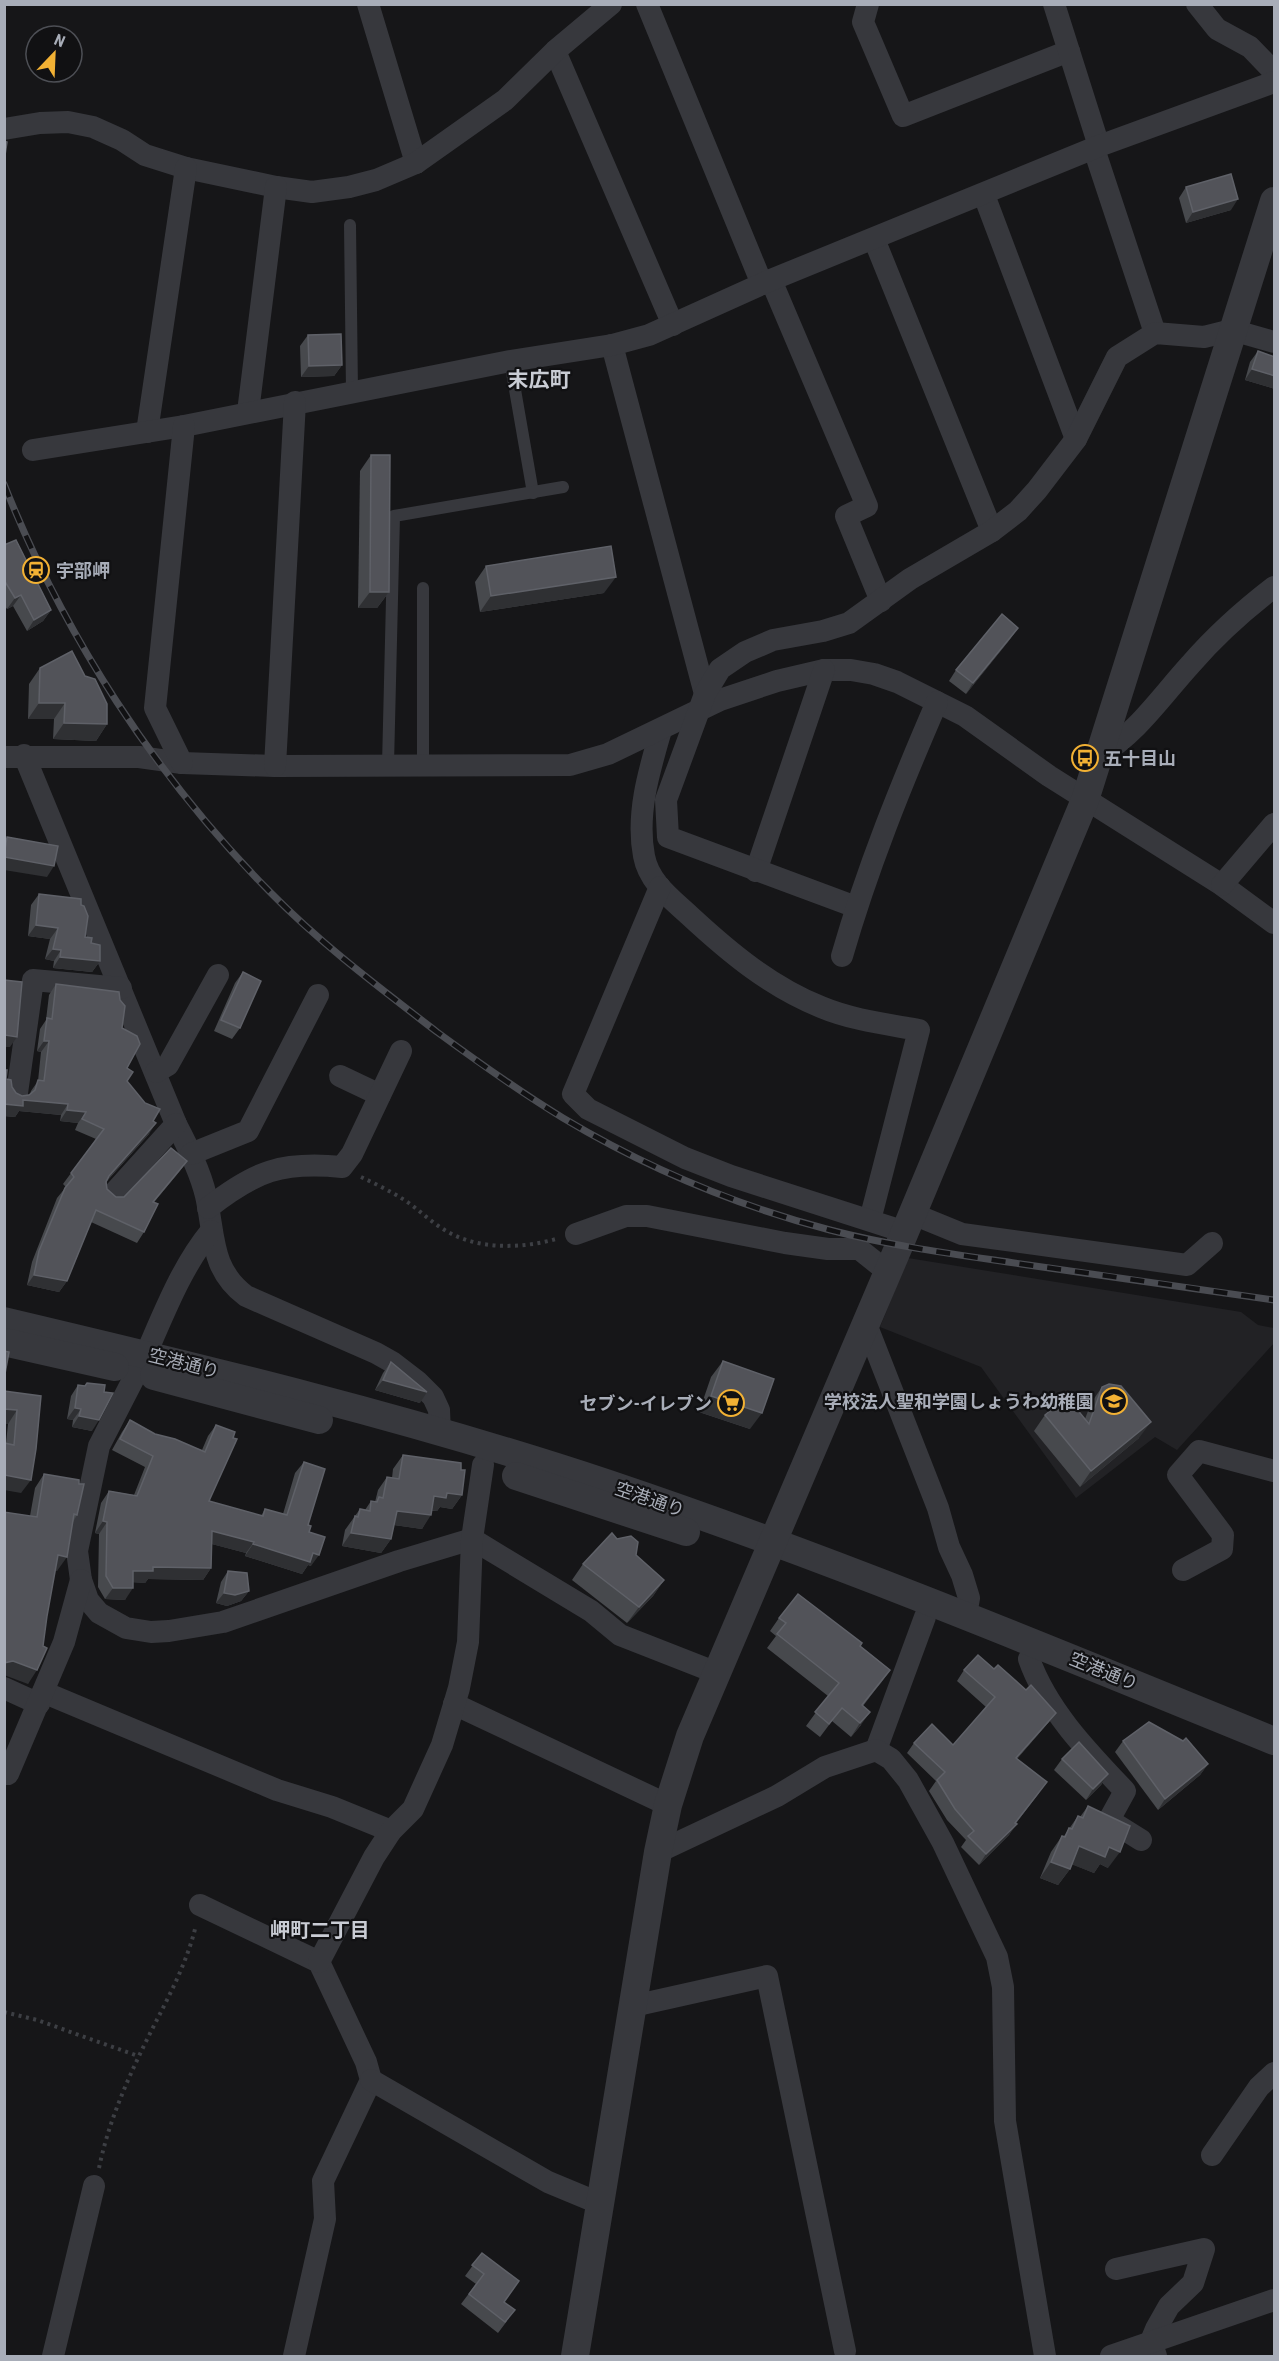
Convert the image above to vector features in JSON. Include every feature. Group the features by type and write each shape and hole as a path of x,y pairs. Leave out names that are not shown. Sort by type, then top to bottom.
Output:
{"street":[{"path":"368,4 416,163"},
{"path":"4,129 40,123 68,122 93,127 122,140 145,155 186,168 276,187 312,192 350,187 376,180 416,163 505,100 555,51 611,4"},
{"path":"647,4 867,506 846,516 881,602"},
{"path":"868,4 863,22 903,116 1069,51"},
{"path":"1054,4 1155,333"},
{"path":"1197,4 1217,29 1250,47 1275,72"},
{"path":"555,51 673,326"},
{"path":"33,450 184,426 510,361 612,345 649,335 767,282 1097,148 1275,82"},
{"path":"147,432 186,168"},
{"path":"248,412 276,187"},
{"path":"984,195 1076,439"},
{"path":"575,2356 658,1852 668,1805 690,1736 909,1223 1085,800 1232,330 1275,201"},
{"path":"874,239 992,531"},
{"path":"856,907 668,837 666,800 701,702 720,669 745,652 772,640 849,623 918,574 992,531 1018,511 1076,439 1117,357 1155,333 1204,337 1232,330 1275,342"},
{"path":"612,345 701,702"},
{"path":"275,766 296,402"},
{"path":"182,764 155,708 184,426"},
{"path":"1099,756 1120,743 1149,715 1190,664 1248,607 1275,587"},
{"path":"756,871 824,670"},
{"path":"440,1433 439,1410 433,1397 392,1362 267,1306 232,1286 220,1266 211,1231 206,1196 191,1154 176,1124 121,988 14,756 139,758 182,764 275,766 570,765 608,754 661,730 701,702 804,673 851,670 874,674 897,682 965,716 1048,776 1222,885 1275,923"},
{"path":"842,956 856,907 908,768 937,702"},
{"path":"661,730 646,781 642,828 649,873 660,887 758,974 789,992 821,1007 862,1020 919,1030 870,1220"},
{"path":"1222,885 1275,824"},
{"path":"660,887 573,1094 588,1108 685,1158 731,1176 870,1220 909,1223 962,1234 1187,1265 1212,1243"},
{"path":"156,1072 168,1065 218,975"},
{"path":"17,1093 33,980 121,988"},
{"path":"191,1154 248,1131 318,995"},
{"path":"208,1208 247,1180 279,1167 316,1164 342,1167 352,1154 401,1051"},
{"path":"340,1076 380,1095"},
{"path":"112,1195 176,1124"},
{"path":"576,1234 626,1216 647,1216 785,1243 828,1249 859,1249 888,1272"},
{"path":"211,1231 201,1243 171,1299 142,1363 99,1446 77,1551 81,1580 88,1600 99,1613 126,1628 151,1632 223,1622 399,1561 472,1539 591,1611 621,1635 717,1673"},
{"name":"空港通り","path":"4,1321 769,1550 966,1615 1275,1741"},
{"path":"866,1324 938,1508 949,1547 962,1575 969,1598 966,1615"},
{"name":"空港通り","path":"4,1342 233,1375 440,1433 607,1484 1275,1761"},
{"path":"1183,1570 1222,1549 1223,1535 1178,1475 1199,1451 1275,1471"},
{"path":"319,1962 374,1857 391,1831 413,1809 442,1745 468,1642 472,1539 483,1466"},
{"path":"8,1774 64,1642 81,1580"},
{"path":"876,1750 925,1617"},
{"path":"1029,1659 1037,1681 1064,1720 1125,1791 1110,1820 1141,1840"},
{"path":"4,1688 41,1698 277,1790 332,1807 391,1831"},
{"path":"454,1704 668,1805"},
{"path":"658,1852 777,1796 825,1767 876,1750 891,1759 908,1780 943,1843 997,1957 1003,1987 1005,2121 1045,2356"},
{"path":"200,1905 319,1962 372,2079 548,2182 601,2205"},
{"path":"633,2006 767,1976 845,2351"},
{"path":"1212,2155 1259,2087 1275,2073"},
{"path":"294,2356 325,2219 323,2181 372,2079"},
{"path":"53,2356 94,2186"},
{"path":"1116,2269 1204,2249 1193,2283 1169,2306 1153,2349"},
{"path":"1111,2356 1153,2349 1275,2300"}],"lane":[{"path":"350,225 352,391"},
{"path":"510,361 533,493"},
{"path":"387,765 394,516 563,487"},
{"path":"423,588 423,765"}],"path":[{"path":"342,1167 406,1201 444,1230 473,1242 504,1246 541,1243 576,1234"},
{"path":"94,2186 114,2113 138,2056 181,1970 193,1937 200,1905"},
{"path":"4,2012 37,2020 138,2056"}],"shaded area":[{"name":"学校法人聖和学園しょうわ幼稚園","path":"908,1258 1241,1312 1258,1325 1274,1328 1274,1343 1177,1450 1155,1437 1076,1498 981,1367 880,1327"}],"building":[{"path":"4,141 7,142 4,162"},
{"path":"1231,174 1238,199 1193,212 1186,187"},
{"path":"341,334 342,365 309,366 308,335"},
{"path":"1258,351 1275,357 1275,376 1252,369"},
{"path":"371,455 390,455 389,592 370,592"},
{"path":"16,540 51,610 34,620 21,595 15,598 4,580 4,545"},
{"path":"611,546 616,577 491,596 486,566"},
{"path":"1002,614 1018,628 973,683 956,670"},
{"path":"72,651 85,676 95,679 107,704 107,724 64,723 65,703 39,703 40,668"},
{"path":"7,837 58,846 54,866 4,857"},
{"path":"39,894 81,899 81,905 84,906 88,916 85,937 92,938 91,943 100,945 100,961 60,957 61,950 53,949 58,928 36,925"},
{"path":"243,972 261,981 240,1028 221,1020"},
{"path":"4,980 22,982 17,1037 5,1035 4,1042"},
{"path":"56,984 119,992 120,1000 125,1006 122,1028 137,1036 140,1044 127,1068 133,1072 127,1081 145,1103 160,1109 153,1121 156,1123 109,1176 106,1182 107,1189 116,1197 124,1197 171,1148 187,1161 153,1202 158,1204 144,1232 96,1210 67,1281 34,1275 39,1251 65,1188 74,1177 71,1173 104,1129 82,1119 86,1112 67,1110 68,1104 23,1100 23,1106 4,1104 4,1070 7,1070 6,1079 11,1080 16,1093 22,1096 29,1095 35,1090 38,1080 44,1081 49,1041 44,1041 47,1018 52,1019"},
{"path":"4,1351 9,1352 4,1379"},
{"path":"723,1361 774,1379 762,1413 711,1396"},
{"path":"391,1362 427,1392 383,1380"},
{"path":"87,1383 105,1385 104,1392 113,1393 99,1420 79,1416 81,1409 75,1408 78,1385 85,1386"},
{"path":"1109,1384 1121,1386 1151,1422 1091,1471 1045,1415 1067,1397 1089,1424 1102,1387"},
{"path":"4,1391 41,1396 31,1480 4,1475 4,1443 14,1445 17,1410 4,1409"},
{"path":"130,1420 155,1434 175,1439 205,1452 216,1425 235,1432 233,1438 237,1439 209,1501 263,1516 265,1509 287,1515 304,1462 325,1469 308,1525 311,1526 309,1532 325,1537 319,1555 313,1553 310,1562 253,1544 254,1542 212,1531 211,1568 153,1567 153,1571 133,1571 133,1588 113,1588 106,1576 107,1522 103,1521 109,1491 137,1496 153,1456 120,1439"},
{"path":"403,1455 461,1463 461,1470 465,1470 462,1495 447,1493 446,1498 434,1496 431,1515 397,1511 391,1539 351,1533 355,1516 358,1517 360,1509 370,1511 371,1501 377,1502 379,1497 383,1498 387,1477 399,1479"},
{"path":"44,1474 79,1480 79,1484 84,1484 77,1515 74,1514 67,1557 58,1555 43,1646 47,1648 37,1670 13,1661 4,1663 4,1512 37,1517"},
{"path":"612,1533 617,1539 631,1536 638,1542 636,1555 664,1580 639,1607 583,1564"},
{"path":"228,1571 247,1573 249,1591 235,1595 224,1593"},
{"path":"798,1594 862,1643 860,1646 890,1670 862,1705 870,1712 860,1723 842,1708 829,1724 815,1712 839,1683 777,1634 786,1623 779,1618"},
{"path":"978,1655 994,1669 998,1665 1026,1690 1031,1685 1056,1713 1016,1758 1047,1782 1015,1823 1017,1824 986,1854 968,1836 974,1831 955,1809 937,1780 945,1772 914,1743 932,1724 953,1745 995,1697 964,1670"},
{"path":"1149,1722 1183,1741 1186,1738 1208,1764 1165,1799 1123,1741"},
{"path":"1079,1742 1108,1774 1093,1789 1062,1759"},
{"path":"1088,1806 1130,1826 1120,1852 1109,1847 1105,1857 1079,1846 1070,1869 1051,1862 1062,1836 1065,1837 1069,1828 1072,1829 1078,1816 1083,1818"},
{"path":"482,2253 519,2281 504,2302 515,2310 505,2322 469,2294 484,2274 472,2265"}],"railway":[{"path":"4,484 55,596 85,650 117,702 189,802 271,893 310,930 437,1032 531,1098 594,1136 659,1169 727,1197 830,1230 928,1250 1274,1300"}],"place":[{"name":"宇部岬","path":"36,570"},
{"name":"五十目山","path":"1085,758"},
{"name":"学校法人聖和学園しょうわ幼稚園","path":"1114,1401"},
{"name":"セブン-イレブン","path":"731,1403"}],"district":[{"name":"末広町","path":"539,380"},
{"name":"岬町二丁目","path":"320,1930"}]}
